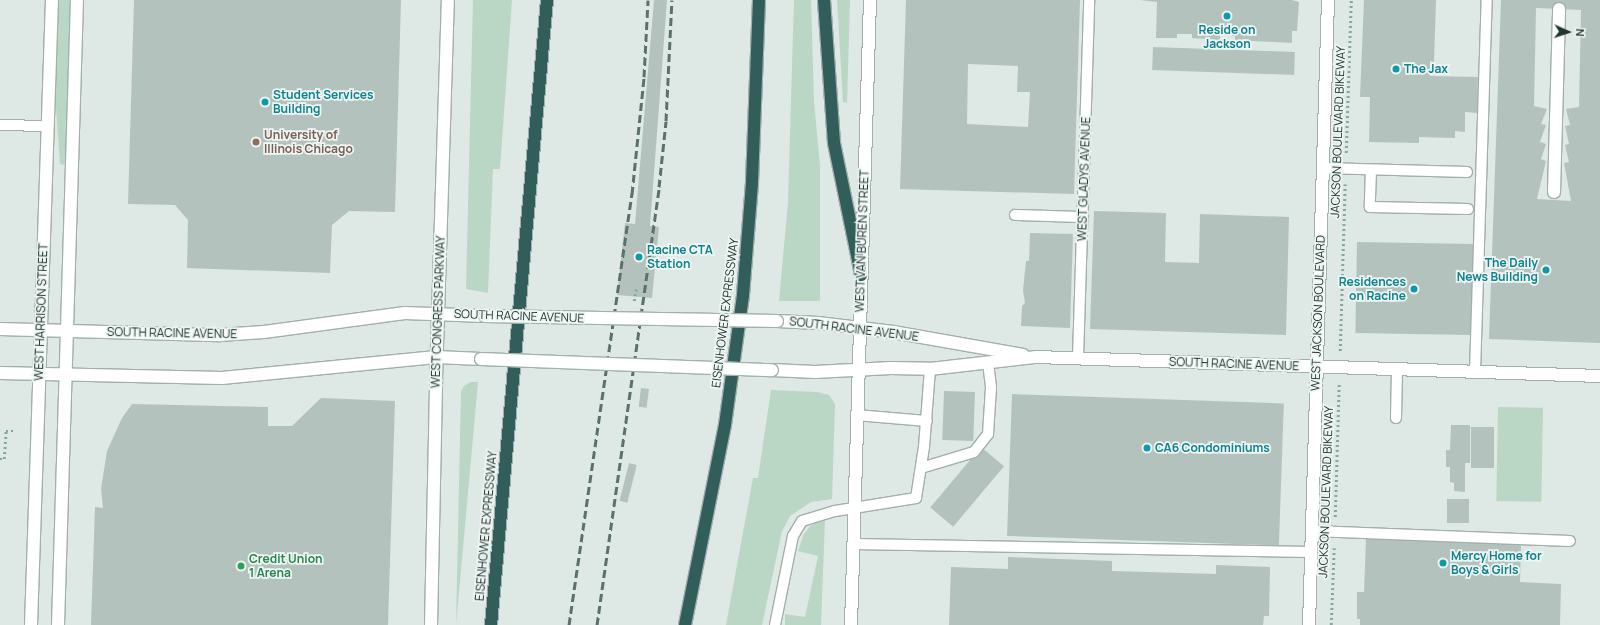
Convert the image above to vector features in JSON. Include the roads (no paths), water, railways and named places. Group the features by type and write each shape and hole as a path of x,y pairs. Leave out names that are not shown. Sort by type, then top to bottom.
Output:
{"highway":[{"name":"EISENHOWER EXPRESSWAY","path":"491,625 547,0"},
{"name":"EISENHOWER EXPRESSWAY","path":"685,625 725,425 743,296 752,182 759,0"},
{"path":"824,0 828,88 834,143 861,275"}],"street":[{"name":"WEST HARRISON STREET","path":"31,625 52,0"},
{"path":"58,625 77,0"},
{"name":"WEST CONGRESS PARKWAY","path":"431,625 436,357 439,314 448,0"},
{"name":"WEST VAN BUREN STREET","path":"851,625 857,369 870,0"},
{"name":"WEST JACKSON BOULEVARD","path":"1309,625 1328,0"},
{"path":"1554,192 1559,9"},
{"name":"SOUTH RACINE AVENUE","path":"0,329 220,335 264,332 406,313 485,316 778,321 859,328 1036,357 1600,376"},
{"name":"SOUTH RACINE AVENUE","path":"0,373 66,376 222,378 436,357 815,372 857,369 930,369 1036,357"}],"lane":[{"name":"WEST GLADYS AVENUE","path":"1078,358 1089,0"},
{"path":"1475,372 1487,0"},
{"path":"0,125 48,126"},
{"path":"1323,168 1467,172"},
{"path":"1371,170 1370,207 1468,209"},
{"path":"1014,215 1082,217"},
{"path":"921,468 974,452 988,434 991,387 988,363"},
{"path":"775,625 792,536 802,521 821,514 916,498 921,468 930,369"},
{"path":"1396,418 1397,369"},
{"path":"856,415 926,421"},
{"path":"1312,531 1570,541"},
{"path":"853,544 1311,552"}],"railway":[{"path":"569,625 632,194 644,77 648,0"},
{"path":"597,625 659,187 666,121 672,0"}],"place":[{"name":"Reside on Jackson","path":"1227,16"},
{"name":"The Jax","path":"1396,69"},
{"name":"Student Services Building","path":"265,102"},
{"name":"University of Illinois Chicago","path":"256,142"},
{"name":"Racine CTA Station","path":"639,257"},
{"name":"The Daily News Building","path":"1546,270"},
{"name":"Residences on Racine","path":"1414,289"},
{"name":"CA6 Condominiums","path":"1147,448"},
{"name":"Mercy Home for Boys & Girls","path":"1443,563"},
{"name":"Credit Union 1 Arena","path":"241,566"}]}
